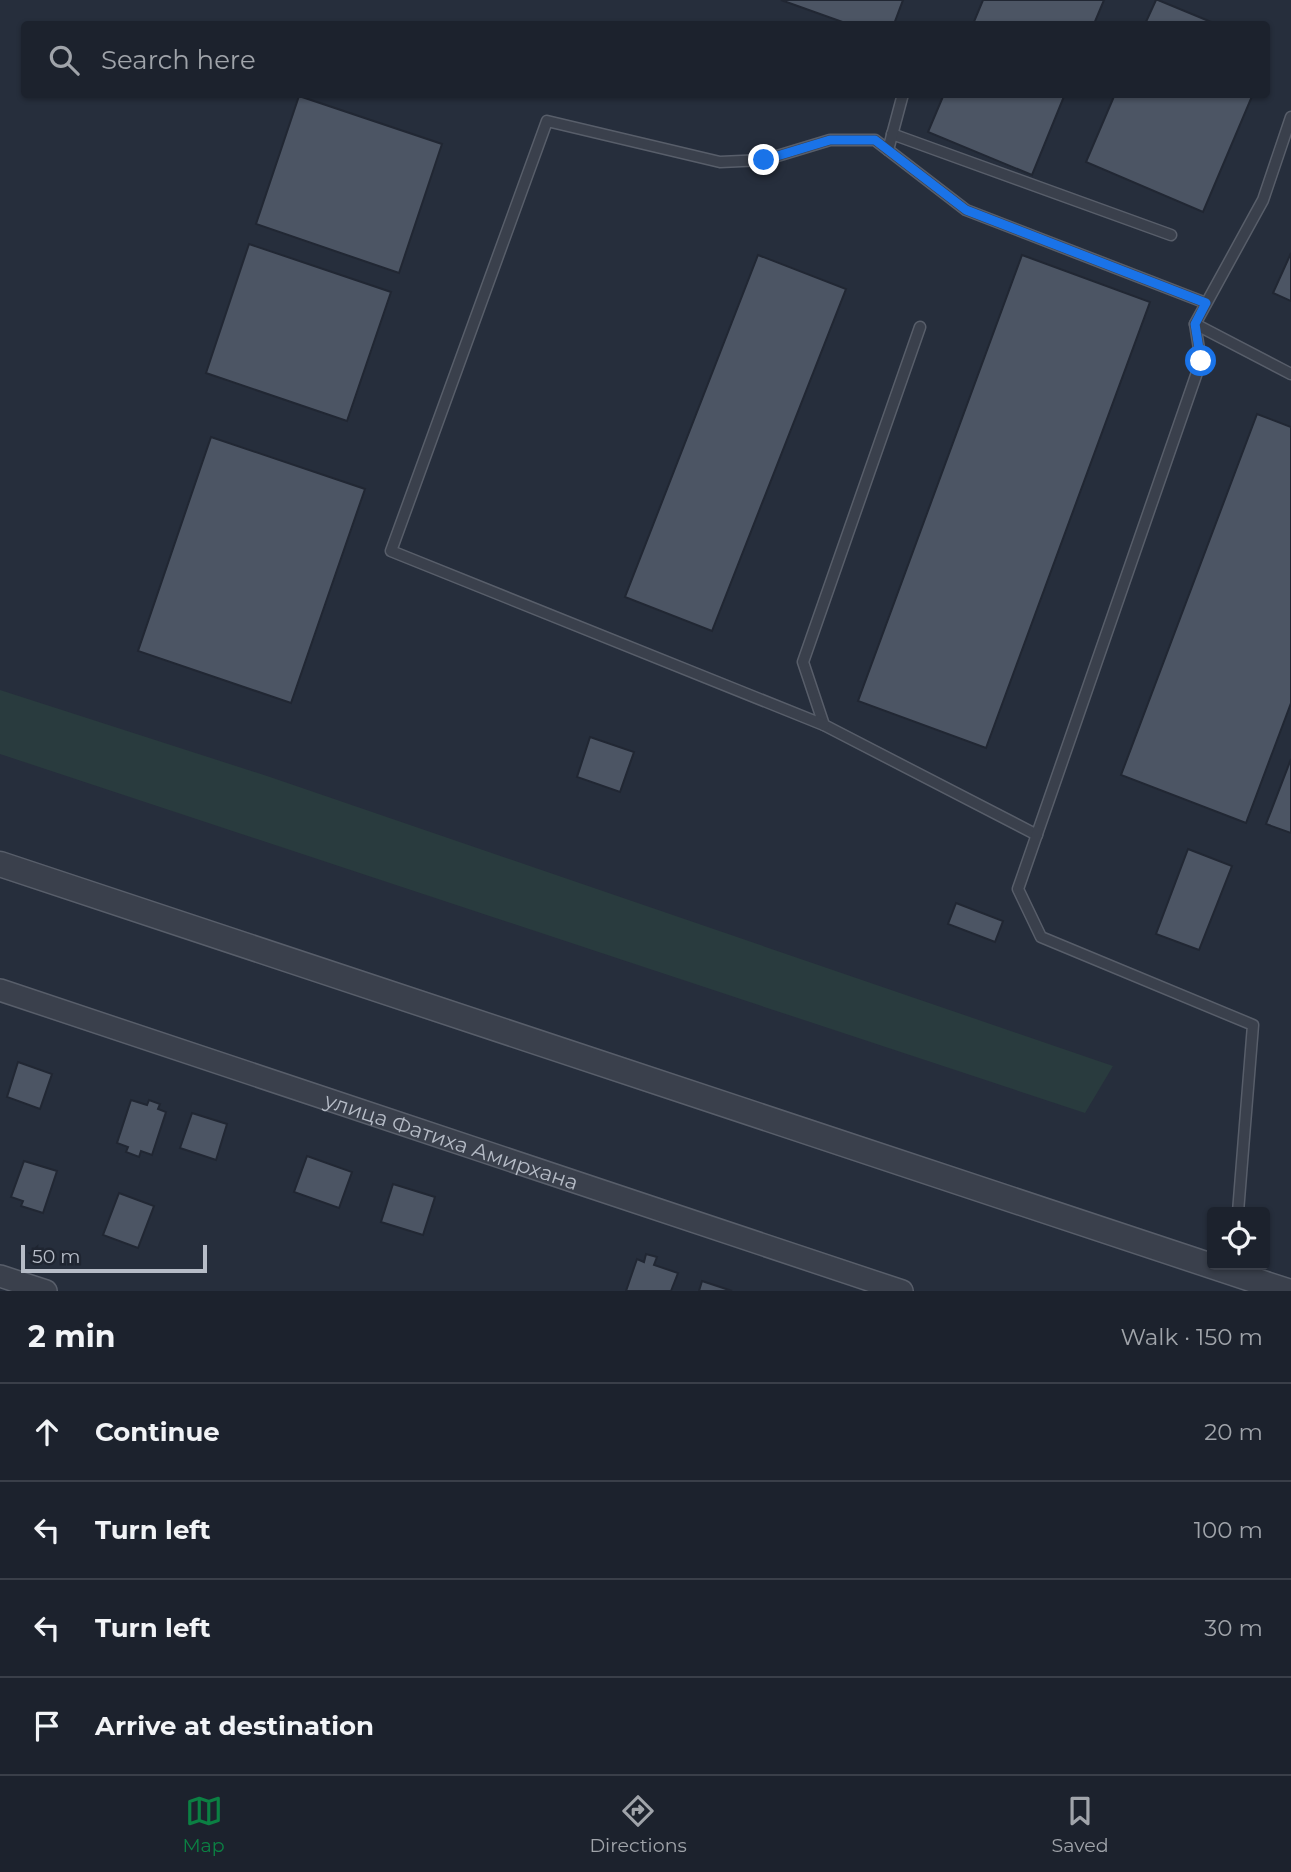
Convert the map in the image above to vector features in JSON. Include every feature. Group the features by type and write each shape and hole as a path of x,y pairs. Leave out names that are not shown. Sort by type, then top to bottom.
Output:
{"street":[{"path":"0,864 1207,1260"},
{"name":"улица Фатиха Амирхана","path":"0,990 902,1291"},
{"path":"1236,1270 1287,1291"},
{"path":"0,1276 46,1291"}],"lane":[{"path":"888,150 902,98"},
{"path":"1238,1207 1253,1025 1041,936 1018,889 1201,361 1195,324 1263,200 1291,117"},
{"path":"1037,835 824,725 391,551 547,121 720,162 764,160 830,140 875,140 966,210 1206,303"},
{"path":"892,134 1171,235"},
{"path":"1195,324 1291,374"},
{"path":"824,725 803,662 920,327"}],"shaded area":[{"path":"0,690 270,777 1113,1066 1085,1113 0,754"}],"building":[{"path":"781,0 903,0 895,21 840,21"},
{"path":"983,0 1104,0 1095,21 974,21"},
{"path":"1158,0 1209,21 1146,21"},
{"path":"298,98 442,144 399,273 256,224"},
{"path":"942,98 1063,98 1032,175 928,132"},
{"path":"1113,98 1251,98 1203,212 1086,162"},
{"path":"249,244 391,292 347,421 206,373"},
{"path":"1291,253 1291,301 1273,293"},
{"path":"758,255 846,289 712,631 625,597"},
{"path":"1022,255 1150,302 986,748 858,701"},
{"path":"1257,414 1291,427 1291,703 1246,823 1121,775"},
{"path":"211,437 365,489 291,703 138,651"},
{"path":"590,737 634,752 620,792 577,777"},
{"path":"1291,759 1291,833 1266,824"},
{"path":"1188,849 1232,866 1199,950 1156,934"},
{"path":"956,903 1003,921 995,942 948,924"},
{"path":"18,1062 52,1074 40,1109 7,1097"},
{"path":"131,1100 147,1105 149,1100 160,1104 158,1109 166,1112 152,1155 141,1151 139,1157 126,1152 128,1147 117,1143"},
{"path":"192,1113 227,1124 216,1160 180,1148"},
{"path":"307,1156 352,1172 339,1208 294,1192"},
{"path":"24,1161 57,1171 43,1213 21,1206 23,1201 11,1197"},
{"path":"393,1184 435,1197 423,1235 381,1222"},
{"path":"119,1193 154,1206 138,1248 103,1235"},
{"path":"646,1254 657,1257 654,1265 678,1273 671,1291 626,1291 637,1259 644,1262"},
{"path":"702,1281 732,1291 699,1291"}],"route":[{"path":"764,160 830,140 875,140 966,210 1206,303 1195,324 1201,361"}]}
